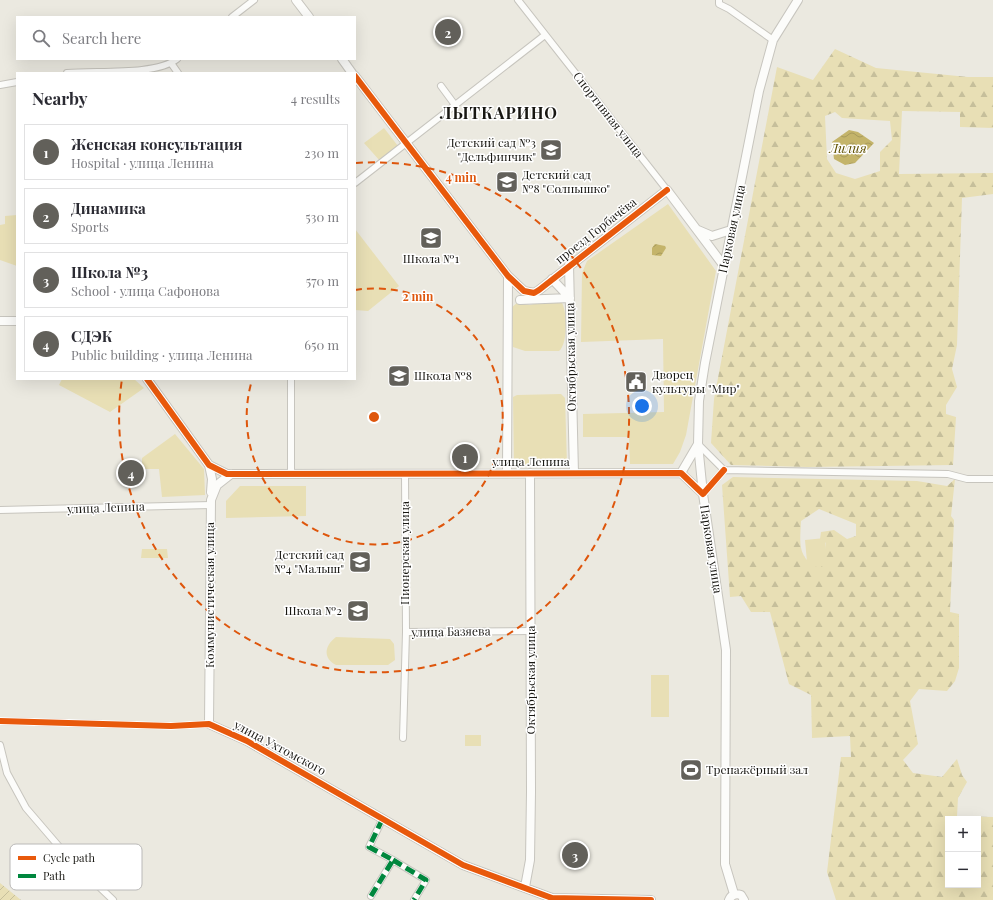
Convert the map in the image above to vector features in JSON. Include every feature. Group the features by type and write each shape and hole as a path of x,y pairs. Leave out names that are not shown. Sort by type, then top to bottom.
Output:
{"street":[{"path":"233,16 254,0"},
{"path":"296,0 308,16"},
{"name":"Спортивная улица","path":"518,0 667,190 724,266"},
{"path":"719,0 719,4 730,9 773,40"},
{"name":"Парковая улица","path":"732,897 725,864 726,650 703,494 698,444 699,401 759,91 773,40 798,0"},
{"path":"356,182 545,35"},
{"path":"93,72 147,70 171,64 176,60"},
{"path":"343,60 351,72"},
{"path":"171,64 177,72"},
{"path":"356,77 508,276 524,290 536,291"},
{"path":"0,85 16,82"},
{"path":"441,86 455,105"},
{"name":"проезд Горбачёва","path":"508,306 536,291 667,190"},
{"path":"697,230 712,236 731,230"},
{"name":"Октябрьская улица","path":"569,266 574,473"},
{"path":"507,473 508,276"},
{"path":"552,279 570,298"},
{"path":"520,300 570,298"},
{"path":"0,321 16,321"},
{"path":"148,380 209,465 212,479 211,503"},
{"path":"291,380 291,473"},
{"path":"724,470 703,494 681,473 698,444 724,470 948,474 968,479 993,479"},
{"path":"209,465 230,474"},
{"name":"Пионерская улица","path":"405,473 406,632"},
{"name":"Октябрьская улица","path":"525,887 530,860 530,473"},
{"name":"улица Ленина","path":"230,474 681,473"},
{"name":"Коммунистическая улица","path":"209,724 211,503 217,485 230,474"},
{"name":"улица Ленина","path":"0,510 211,503"},
{"name":"улица Базяева","path":"403,738 406,632 530,631"},
{"name":"улица Ухтомского","path":"0,721 171,726 209,724 247,741 463,865 552,898 651,900"},
{"path":"0,745 7,773 26,808 56,844"},
{"path":"383,818 369,847 426,880 414,900"},
{"path":"371,896 393,860"},
{"path":"102,890 113,900"},
{"path":"732,897 740,895 744,900"}],"green space":[{"path":"835,49 876,68 968,77 993,77 993,128 960,127 960,112 902,111 899,174 993,173 993,194 962,198 957,345 952,369 957,387 946,405 946,414 956,417 953,465 808,467 731,465 711,443 714,399 777,67 813,80","holes":["835,112 842,118 890,121 892,140 880,152 880,171 855,179 836,173 827,159 825,116"]},
{"path":"384,128 398,146 380,161 364,143"},
{"path":"668,204 716,271 686,435 680,452 673,464 630,464 629,437 583,437 583,414 664,412 663,339 581,342 582,273 587,261"},
{"path":"16,215 16,266 0,260 0,225 5,224 5,216"},
{"path":"356,230 399,286 368,311 356,310"},
{"path":"552,299 560,300 563,304 566,318 564,341 559,351 525,351 513,347 511,308 517,303 530,305"},
{"path":"62,380 135,380 144,388 110,412 59,385"},
{"path":"561,394 565,398 567,465 563,467 514,466 513,397 517,395"},
{"path":"175,434 204,469 205,495 162,497 159,469 142,469 142,458"},
{"path":"733,477 917,481 947,486 955,479 951,516 954,520 950,612 959,614 959,668 955,681 947,691 919,689 910,701 918,744 903,760 913,773 942,777 957,759 962,775 967,782 958,798 957,816 945,816 945,888 981,888 981,817 993,817 993,900 836,900 827,872 841,757 851,757 850,736 812,738 811,695 789,684 770,612 751,612 741,596 730,597 722,485","holes":["819,509 856,524 856,536 847,539 834,530 821,532 820,539 826,543 824,565 819,568 807,560 803,555 800,543 801,521"]},
{"path":"240,486 306,486 306,516 226,518 226,501"},
{"path":"825,538 828,572 808,573 805,540"},
{"path":"142,549 167,549 168,558 141,558"},
{"path":"336,637 390,639 394,644 395,660 388,665 336,665 329,659 327,655 327,648"},
{"path":"651,675 669,675 669,717 651,717"},
{"path":"465,735 481,735 481,746 465,746"},
{"path":"0,883 21,900 0,900"}],"water":[{"name":"Лилия","path":"849,130 858,132 874,143 855,163 845,165 834,159 832,142"},
{"path":"655,244 665,246 666,248 661,256 652,255 652,248"}],"marked path":[{"path":"371,896 393,860 369,847 383,818"},
{"path":"393,860 426,880 414,900"}],"cycle path":[{"path":"356,77 508,276 524,291 534,293 539,290 667,190"},
{"path":"148,380 209,465 227,474 681,473 703,494 724,470"},
{"path":"0,721 171,726 209,724 247,741 463,865 552,898 651,900"}],"place":[{"name":"Динамика","path":"448,32"},
{"name":"Детский сад №3 \"Дельфинчик\"","path":"551,150"},
{"name":"Детский сад №8 \"Солнышко\"","path":"507,182"},
{"name":"Школа №1","path":"431,238"},
{"name":"Школа №8","path":"399,376"},
{"name":"Дворец культуры \"Мир\"","path":"636,382"},
{"name":"Женская консультация","path":"465,457"},
{"name":"СДЭК","path":"131,473"},
{"name":"Детский сад №4 \"Малыш\"","path":"360,562"},
{"name":"Школа №2","path":"358,611"},
{"name":"Тренажёрный зал","path":"691,770"},
{"name":"Школа №3","path":"575,855"}],"district":[{"name":"ЛЫТКАРИНО","path":"499,113"}]}
